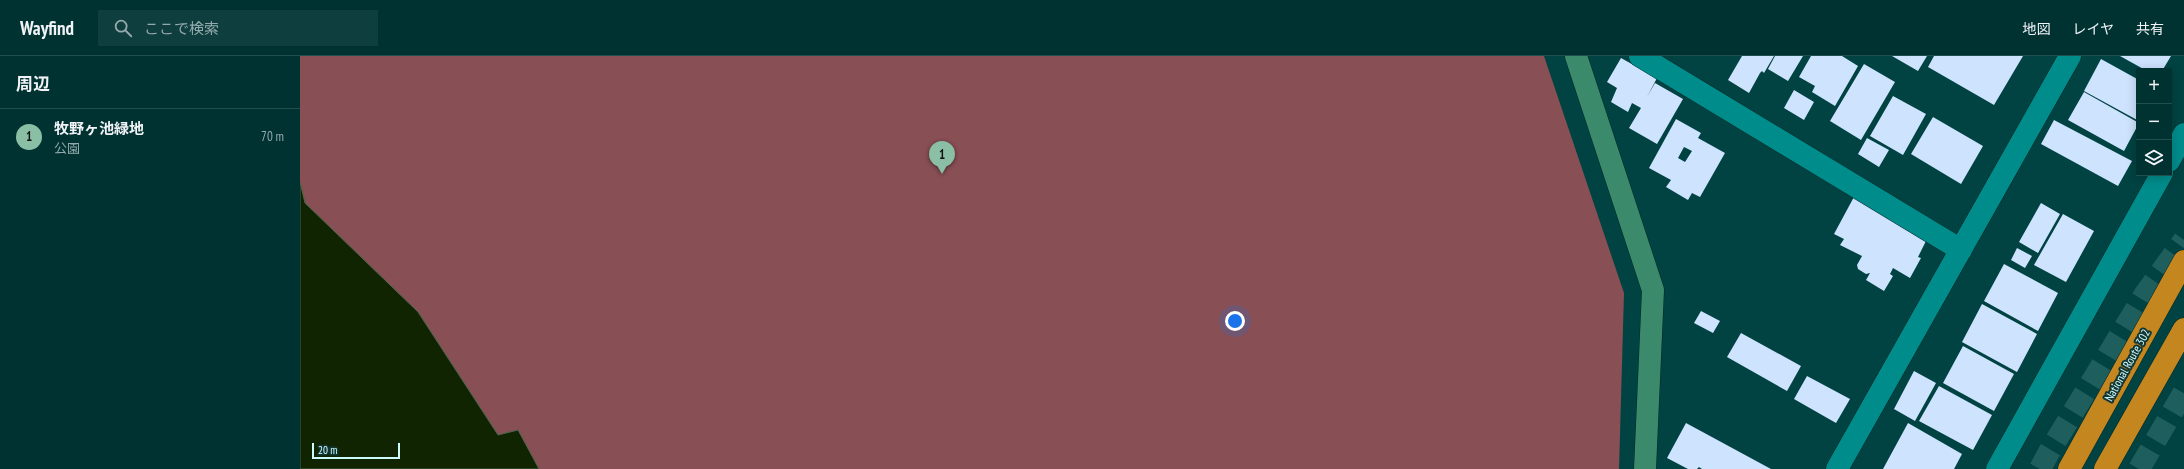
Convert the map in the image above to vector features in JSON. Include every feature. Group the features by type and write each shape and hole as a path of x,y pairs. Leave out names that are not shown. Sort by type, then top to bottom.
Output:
{"highway":[{"name":"National Route 302","path":"2069,469 2184,261"},
{"path":"2105,469 2184,329"}],"street":[{"path":"1576,56 1653,290 1645,469"},
{"path":"1640,56 1961,250"},
{"path":"1837,469 2070,56"},
{"path":"2172,156 2184,134"},
{"path":"1997,469 2160,176"}],"shaded area":[{"path":"300,56 1544,56 1624,293 1619,469 300,469"},
{"path":"300,182 305,203 418,312 498,435 518,430 539,469 300,469"}],"building":[{"path":"1742,56 1774,56 1764,73 1762,71 1760,73 1749,93 1728,80"},
{"path":"1775,56 1803,56 1788,81 1768,69"},
{"path":"1811,56 1842,56 1858,66 1835,106 1812,92 1815,86 1799,77"},
{"path":"1892,56 1927,56 1918,71"},
{"path":"1934,56 2023,56 1994,105 1928,67"},
{"path":"2120,56 2171,56 2164,68 2142,68"},
{"path":"1621,58 1657,78 1647,97 1655,83 1683,99 1657,144 1629,128 1641,108 1632,103 1628,112 1611,102 1617,88 1607,82"},
{"path":"2101,59 2136,78 2136,119 2084,91"},
{"path":"1864,64 1895,82 1861,140 1830,121"},
{"path":"1794,90 1814,102 1804,120 1784,108"},
{"path":"2084,92 2136,121 2136,129 2124,151 2068,120"},
{"path":"1893,96 1926,114 1903,155 1870,136"},
{"path":"1933,117 1983,146 1961,184 1911,154"},
{"path":"1676,119 1701,133 1698,138 1725,153 1700,197 1692,193 1688,200 1666,187 1671,180 1649,168","holes":["1684,147 1692,151 1685,162 1678,158"]},
{"path":"2054,120 2132,161 2118,186 2041,144"},
{"path":"1867,138 1889,150 1879,167 1858,154"},
{"path":"1855,195 1929,235 1918,257 1921,258 1910,278 1893,268 1890,274 1893,276 1884,291 1866,280 1870,273 1866,274 1858,269 1857,265 1862,256 1840,245 1844,239 1834,234"},
{"path":"2041,203 2060,214 2038,253 2019,242"},
{"path":"2063,214 2094,231 2066,282 2034,265"},
{"path":"2017,248 2032,256 2025,268 2011,260"},
{"path":"2004,264 2058,293 2038,331 1984,301"},
{"path":"1982,304 2037,334 2017,372 1962,342"},
{"path":"1701,311 1720,321 1713,333 1694,323"},
{"path":"1741,333 1801,366 1787,391 1727,357"},
{"path":"1963,346 2014,374 1994,411 1943,383"},
{"path":"1914,371 1936,383 1915,421 1894,409"},
{"path":"1807,376 1850,399 1836,423 1794,399"},
{"path":"1939,386 1992,415 1973,450 1919,421"},
{"path":"1686,423 1771,469 1702,469 1699,467 1697,469 1688,469 1667,458"},
{"path":"1908,423 1962,454 1954,469 1883,469"}],"tunnel":[{"path":"2040,469 2145,294 2184,240"},
{"path":"2139,469 2184,392"}],"place":[{"name":"牧野ヶ池緑地","path":"942,174"}]}
